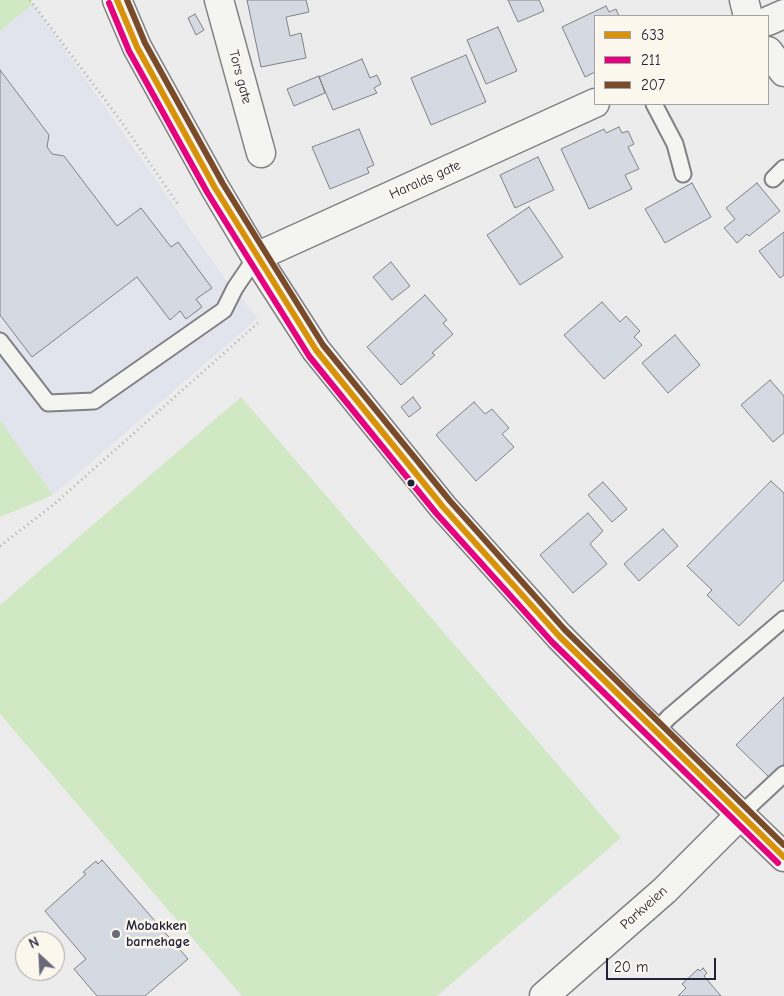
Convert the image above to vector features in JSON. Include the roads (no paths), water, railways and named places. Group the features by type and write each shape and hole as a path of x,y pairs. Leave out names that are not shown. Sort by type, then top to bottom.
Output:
{"main road":[{"path":"101,0 137,47"},
{"path":"117,0 137,47 215,188 256,257 316,350 443,507 559,636 655,732 784,856"},
{"name":"Tors gate","path":"219,0 261,153"},
{"path":"744,0 748,15"},
{"path":"769,21 784,14"},
{"path":"769,53 784,72"},
{"name":"Haralds gate","path":"256,257 594,103"},
{"name":"Parkveien","path":"544,996 666,890 740,815"}],"lane":[{"path":"655,105 675,144 683,174"},
{"path":"0,341 48,403 94,401 224,310 235,288 256,257"},
{"path":"655,732 669,717 784,619"},
{"path":"740,815 784,774"}],"place":[{"name":"Mobakken barnehage","path":"116,934"}]}
